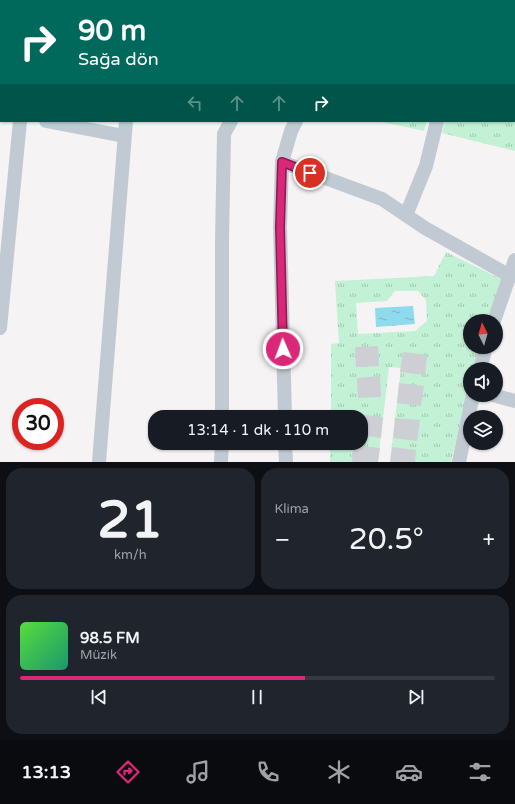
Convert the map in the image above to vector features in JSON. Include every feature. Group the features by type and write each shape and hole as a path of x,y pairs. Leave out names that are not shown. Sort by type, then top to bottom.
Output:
{"street":[{"path":"0,328 5,239 20,122"},
{"path":"51,122 124,136"},
{"path":"99,462 126,122"},
{"path":"222,410 222,241 224,134 230,122"},
{"path":"285,410 280,227 282,162 291,131 296,122"},
{"path":"406,215 426,166 437,122"},
{"path":"282,162 382,199 426,228 512,276"},
{"path":"497,314 512,276 515,260"},
{"path":"503,398 515,401"},
{"path":"459,462 472,402"},
{"path":"221,462 222,450"},
{"path":"285,450 286,462"}],"green space":[{"path":"383,122 427,122 424,131"},
{"path":"445,122 515,122 515,151 442,133"},
{"path":"446,252 501,279 490,314 463,314 463,354 478,354 475,362 463,362 463,402 465,402 451,462 390,462 401,368 389,367 378,462 330,462 330,450 368,450 368,410 331,410 331,344 339,343 335,281 434,276","holes":["395,291 418,291 426,300 427,321 415,331 358,334 356,303 387,301"]}],"water":[{"path":"413,306 415,324 376,327 375,308"}],"building":[{"path":"378,346 379,366 356,367 355,347"},
{"path":"403,352 427,355 425,375 400,372"},
{"path":"380,376 381,397 358,398 357,378"},
{"path":"399,383 424,386 421,406 397,403"},
{"path":"368,415 383,417 381,438 368,436"},
{"path":"395,418 420,420 417,441 393,438"},
{"path":"368,447 380,448 378,462 352,462 353,450 368,450"},
{"path":"392,447 416,450 415,462 390,462"}],"route":[{"path":"283,349 280,227 282,162 310,173"}]}
